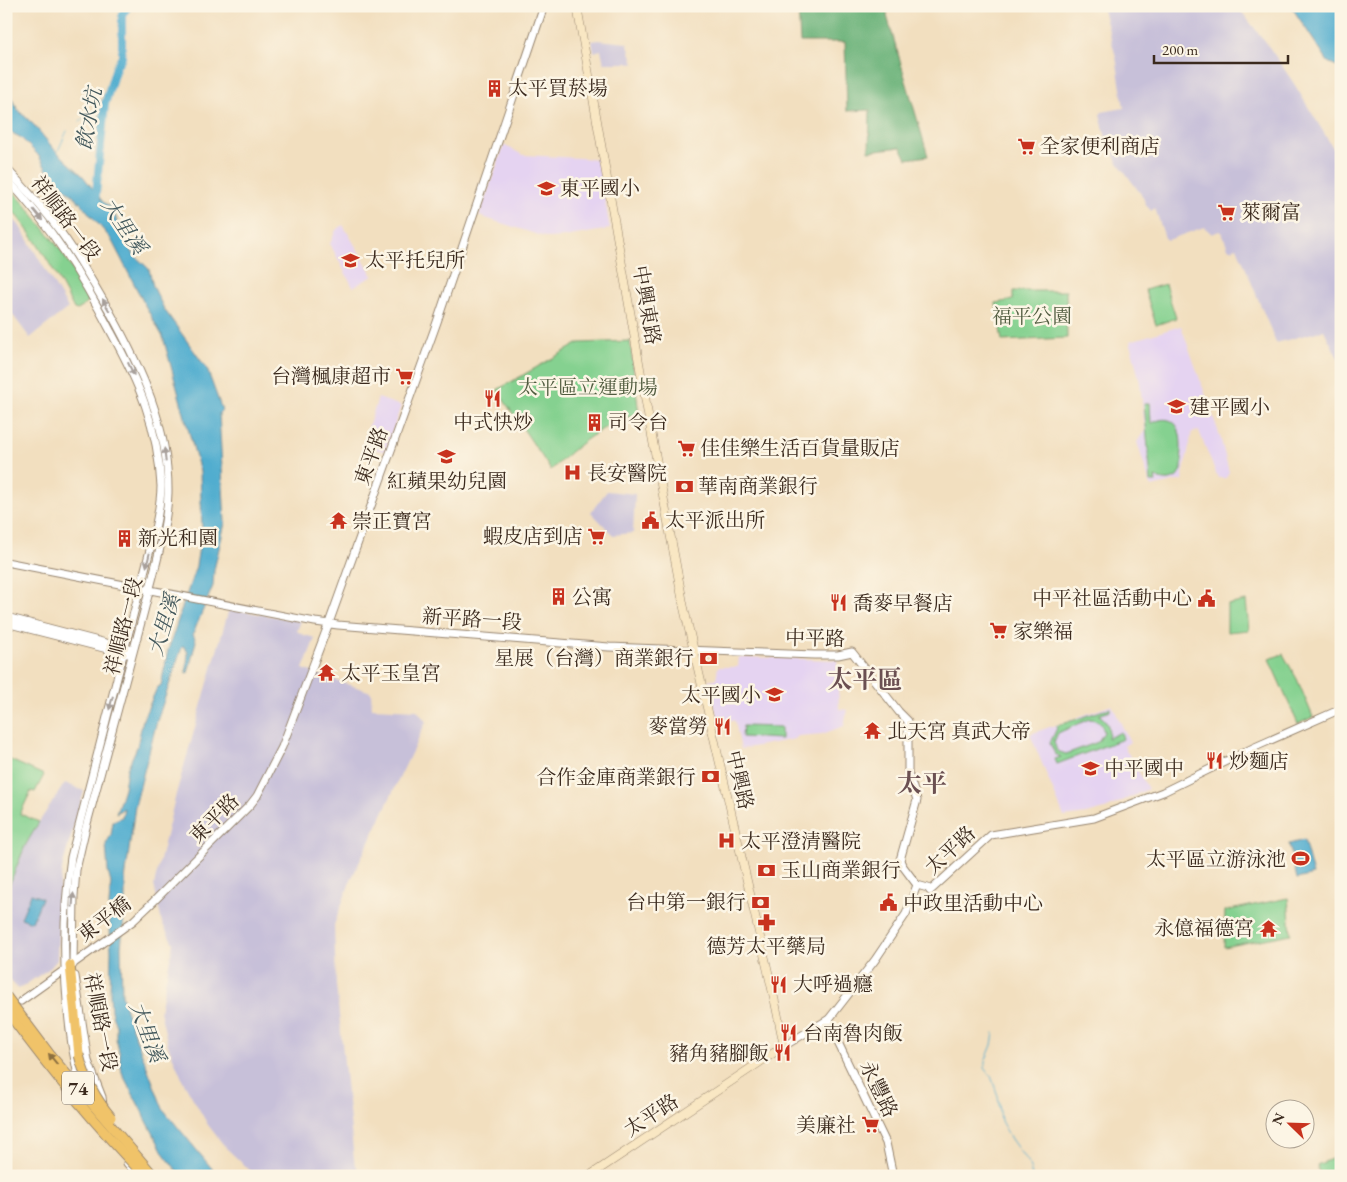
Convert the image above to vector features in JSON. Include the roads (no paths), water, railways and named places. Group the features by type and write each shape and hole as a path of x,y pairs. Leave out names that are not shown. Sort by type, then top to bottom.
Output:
{"highway":[{"path":"71,964 79,1055 85,1076 98,1102 158,1176"},
{"name":"74","path":"6,996 51,1056 154,1176"},
{"name":"74","path":"6,1010 44,1061 102,1130 145,1176"}],"main road":[{"name":"中興東路","path":"577,6 649,420 684,608"},
{"name":"中興路","path":"684,608 784,1046"},
{"name":"太平路","path":"589,1176 784,1046"}],"street":[{"name":"東平路","path":"150,905 240,816 257,796 282,747 329,623 489,173 544,6"},
{"name":"祥順路一段","path":"6,168 53,222 73,250 121,331 150,393 164,448 168,495 164,521 129,652 76,870 71,964 72,1042 85,1114"},
{"name":"祥順路一段","path":"6,178 47,226 73,263 125,355 143,395 154,432 160,486 157,520 146,589"},
{"name":"新平路一段","path":"6,562 329,623 609,647 726,652"},
{"path":"6,617 129,652"},
{"path":"6,623 129,652"},
{"name":"中平路","path":"726,652 838,655 852,652 855,655 908,721 908,773 917,800 900,860 917,885"},
{"name":"太平路","path":"784,1046 829,1019 875,960 906,914 917,885 928,888 930,891 992,834 1094,818 1162,792 1249,750 1341,709"},
{"name":"東平橋","path":"71,964 133,921 150,905"},
{"name":"祥順路一段","path":"71,964 88,1061 104,1104 98,1128"},
{"path":"21,1001 71,964"},
{"name":"永豐路","path":"829,1019 833,1032 886,1143 892,1176"},
{"path":"58,1083 138,1176"}],"water":[{"path":"1291,6 1341,6 1341,68 1328,62"},
{"path":"6,92 10,95 18,110 34,125 53,148 83,176 103,202 111,208 116,218 118,229 135,256 149,269 153,286 164,309 207,369 222,410 219,413 225,523 214,570 213,586 193,634 196,641 188,673 186,673 188,653 185,647 182,647 157,721 135,806 125,880 125,909 121,947 122,995 129,1020 163,1109 218,1176 181,1176 164,1154 123,1075 116,1039 116,1026 111,1011 109,905 111,883 108,872 106,844 111,835 113,821 122,817 124,808 116,813 124,788 127,769 137,747 143,719 157,688 161,685 168,650 196,566 202,528 200,472 163,337 111,239 76,198 49,173 38,155 20,137 6,130"},
{"name":"太平區立游泳池","path":"1304,840 1313,875 1297,879 1289,844"},
{"path":"31,894 42,898 32,922 21,918"}],"waterway":[{"name":"飲水坑","path":"95,203 105,104 116,67 122,57 122,14 129,6"},
{"path":"80,121 92,112 104,108"},
{"path":"57,153 67,131"},
{"path":"994,1033 985,1068 991,1076 998,1096 1001,1121 1029,1164 1032,1176"}],"place":[{"name":"太平買菸場","path":"494,88"},
{"name":"全家便利商店","path":"1026,146"},
{"name":"東平國小","path":"546,188"},
{"name":"萊爾富","path":"1227,212"},
{"name":"太平托兒所","path":"351,260"},
{"name":"台灣楓康超市","path":"405,376"},
{"name":"中式快炒","path":"493,398"},
{"name":"建平國小","path":"1176,407"},
{"name":"司令台","path":"594,422"},
{"name":"佳佳樂生活百貨量販店","path":"686,448"},
{"name":"紅蘋果幼兒園","path":"447,457"},
{"name":"長安醫院","path":"573,473"},
{"name":"華南商業銀行","path":"684,486"},
{"name":"太平派出所","path":"651,520"},
{"name":"崇正寶宮","path":"338,521"},
{"name":"蝦皮店到店","path":"597,536"},
{"name":"新光和園","path":"124,538"},
{"name":"公寓","path":"558,597"},
{"name":"中平社區活動中心","path":"1206,598"},
{"name":"喬麥早餐店","path":"839,603"},
{"name":"家樂福","path":"999,631"},
{"name":"星展（台灣）商業銀行","path":"708,658"},
{"name":"太平玉皇宮","path":"327,673"},
{"name":"太平國小","path":"775,695"},
{"name":"麥當勞","path":"722,726"},
{"name":"北天宮 真武大帝","path":"873,731"},
{"name":"炒麵店","path":"1215,761"},
{"name":"中平國中","path":"1090,768"},
{"name":"合作金庫商業銀行","path":"710,777"},
{"name":"太平澄清醫院","path":"727,841"},
{"name":"太平區立游泳池","path":"1300,859"},
{"name":"玉山商業銀行","path":"767,870"},
{"name":"台中第一銀行","path":"760,902"},
{"name":"中政里活動中心","path":"889,903"},
{"name":"德芳太平藥局","path":"766,922"},
{"name":"永億福德宮","path":"1268,928"},
{"name":"大呼過癮","path":"779,984"},
{"name":"台南魯肉飯","path":"789,1033"},
{"name":"豬角豬腳飯","path":"783,1053"},
{"name":"美廉社","path":"870,1125"}],"district":[{"name":"太平區","path":"865,679"},
{"name":"太平","path":"922,783"}],"water label":[{"name":"大里溪","path":"124,226"},
{"name":"大里溪","path":"164,625"},
{"name":"大里溪","path":"147,1032"}],"park label":[{"name":"福平公園","path":"1032,316"},
{"name":"太平區立運動場","path":"588,387"}]}
